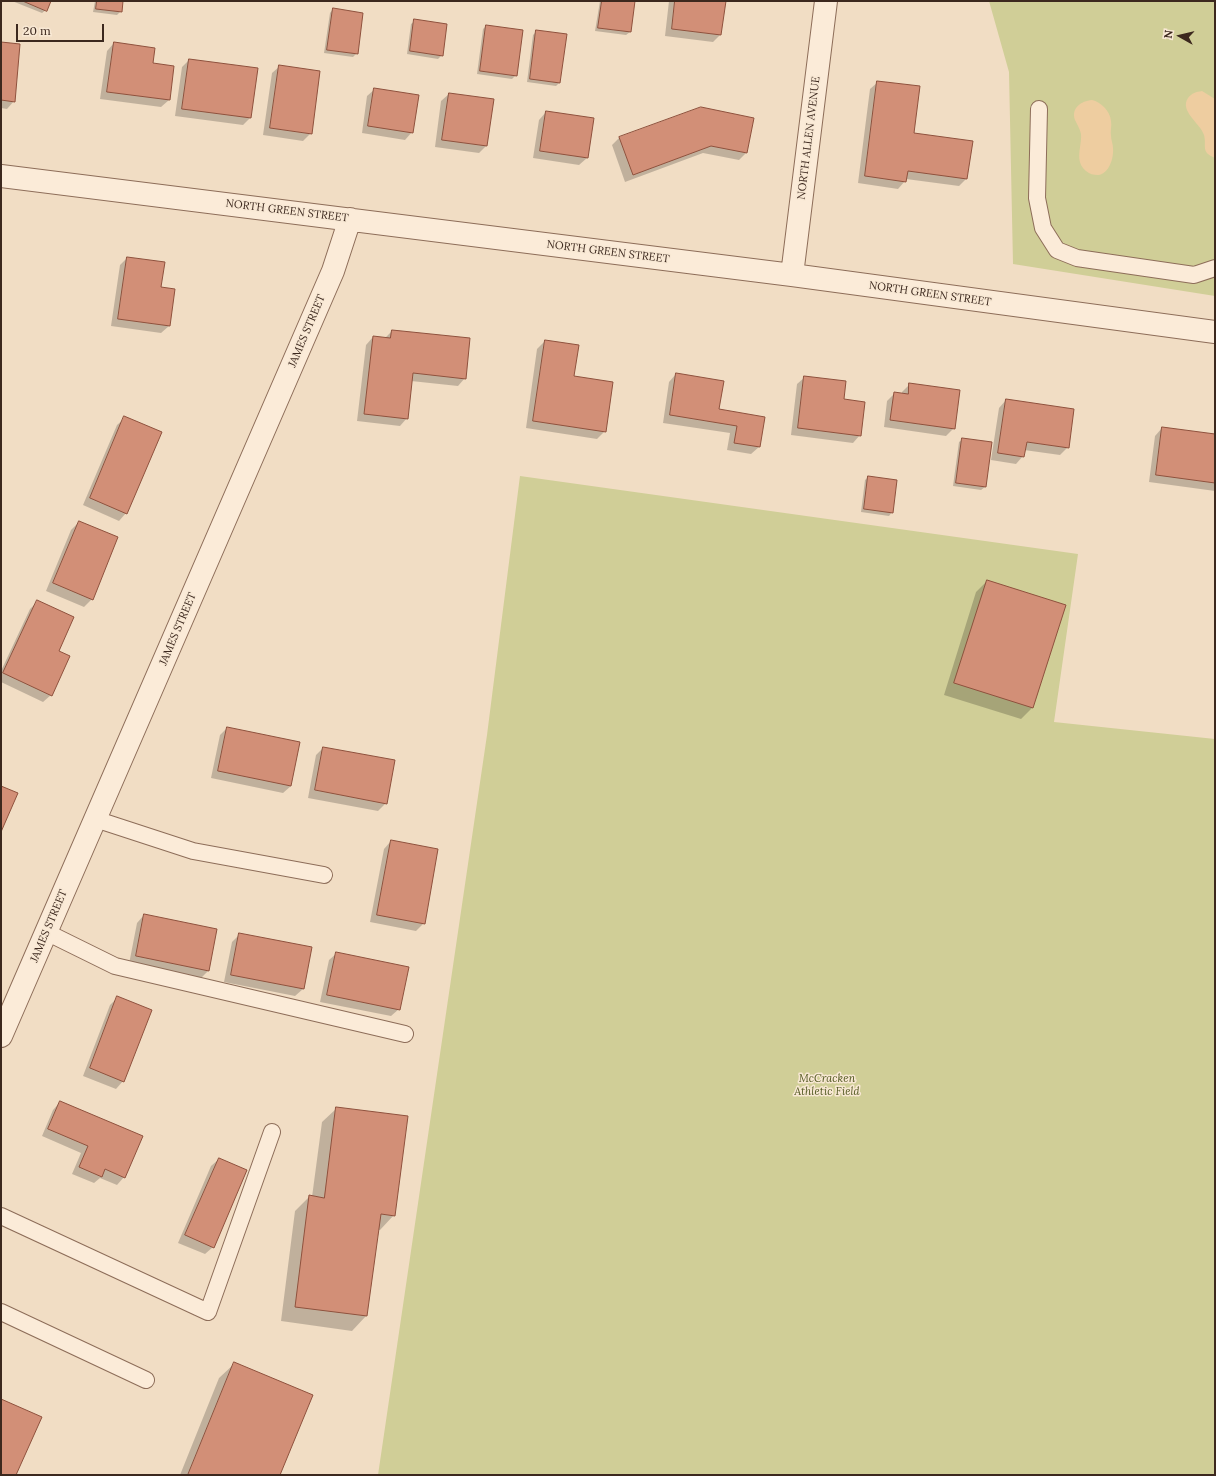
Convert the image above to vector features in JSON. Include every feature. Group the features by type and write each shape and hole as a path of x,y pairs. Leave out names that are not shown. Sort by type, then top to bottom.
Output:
{"street":[{"name":"NORTH ALLEN AVENUE","path":"792,275 826,1"},
{"name":"NORTH GREEN STREET","path":"1,176 792,275 1215,332"},
{"name":"JAMES STREET","path":"1,1036 333,272 350,219"}],"lane":[{"path":"1039,109 1037,198 1043,228 1057,250 1078,258 1194,275 1215,268"},
{"path":"96,819 194,851 324,875"},
{"path":"46,932 115,966 405,1034"},
{"path":"1,1216 208,1312 272,1132"},
{"path":"1,1312 146,1380"}],"green space":[{"path":"989,1 1215,1 1215,296 1013,264 1009,72"},
{"name":"McCracken Athletic Field","path":"520,476 1078,554 1054,722 1215,739 1215,1475 378,1475 487,735"}],"sand":[{"path":"1202,91 1215,99 1215,158 1207,153 1204,135 1186,108 1188,98 1194,93"},
{"path":"1092,100 1099,103 1109,114 1113,146 1112,161 1108,169 1102,174 1098,175 1087,172 1080,163 1079,154 1081,134 1074,116 1074,112 1078,106 1084,102"}],"building":[{"path":"23,1 51,1 47,11"},
{"path":"97,1 123,1 122,12 96,9"},
{"path":"602,1 635,1 631,32 598,28"},
{"path":"675,1 726,1 721,35 672,29"},
{"path":"333,8 363,13 358,54 327,50"},
{"path":"414,19 447,24 443,56 410,51"},
{"path":"486,25 523,30 517,76 480,71"},
{"path":"536,30 567,34 560,83 530,79"},
{"path":"1,42 20,44 15,102 1,100"},
{"path":"114,42 155,48 153,63 174,66 170,100 107,92"},
{"path":"189,59 258,68 251,118 182,109"},
{"path":"279,65 320,71 312,134 270,128"},
{"path":"877,81 920,86 914,133 973,141 967,179 908,171 906,182 865,176"},
{"path":"374,88 419,95 413,133 368,126"},
{"path":"449,93 494,99 487,146 442,140"},
{"path":"701,107 754,118 747,153 711,146 633,175 619,137"},
{"path":"546,111 594,118 588,158 540,151"},
{"path":"127,257 165,262 161,287 175,289 170,326 118,319"},
{"path":"392,330 470,338 466,379 413,373 408,419 364,414 373,336 390,338"},
{"path":"545,340 579,345 574,376 613,382 606,432 533,421"},
{"path":"676,373 724,381 719,409 765,417 760,447 734,443 737,426 670,415"},
{"path":"804,376 846,381 844,399 865,402 861,436 798,428"},
{"path":"909,383 960,390 955,429 890,420 894,392 908,394"},
{"path":"1006,399 1074,409 1069,448 1027,442 1024,457 998,453"},
{"path":"124,416 162,432 127,514 90,498"},
{"path":"1162,427 1215,434 1215,483 1156,475"},
{"path":"962,438 992,442 986,487 956,483"},
{"path":"868,476 897,480 893,513 864,509"},
{"path":"79,521 118,537 93,600 53,583"},
{"path":"987,580 1066,605 1033,708 954,683"},
{"path":"37,600 74,617 59,651 70,656 52,696 3,673"},
{"path":"227,727 300,742 291,786 218,771"},
{"path":"323,747 395,760 387,804 315,790"},
{"path":"1,786 18,793 1,832"},
{"path":"391,840 438,849 425,924 377,915"},
{"path":"144,914 217,929 209,971 136,956"},
{"path":"239,933 312,947 304,989 231,975"},
{"path":"336,952 409,967 400,1010 327,995"},
{"path":"117,996 152,1010 124,1082 90,1068"},
{"path":"60,1101 143,1136 125,1178 105,1169 102,1177 79,1167 88,1146 48,1129"},
{"path":"336,1107 408,1116 395,1216 381,1214 367,1316 295,1307 309,1195 324,1198"},
{"path":"219,1158 247,1170 214,1248 185,1235"},
{"path":"234,1362 313,1395 280,1475 188,1475"},
{"path":"1,1399 42,1417 16,1475 1,1475"}]}
